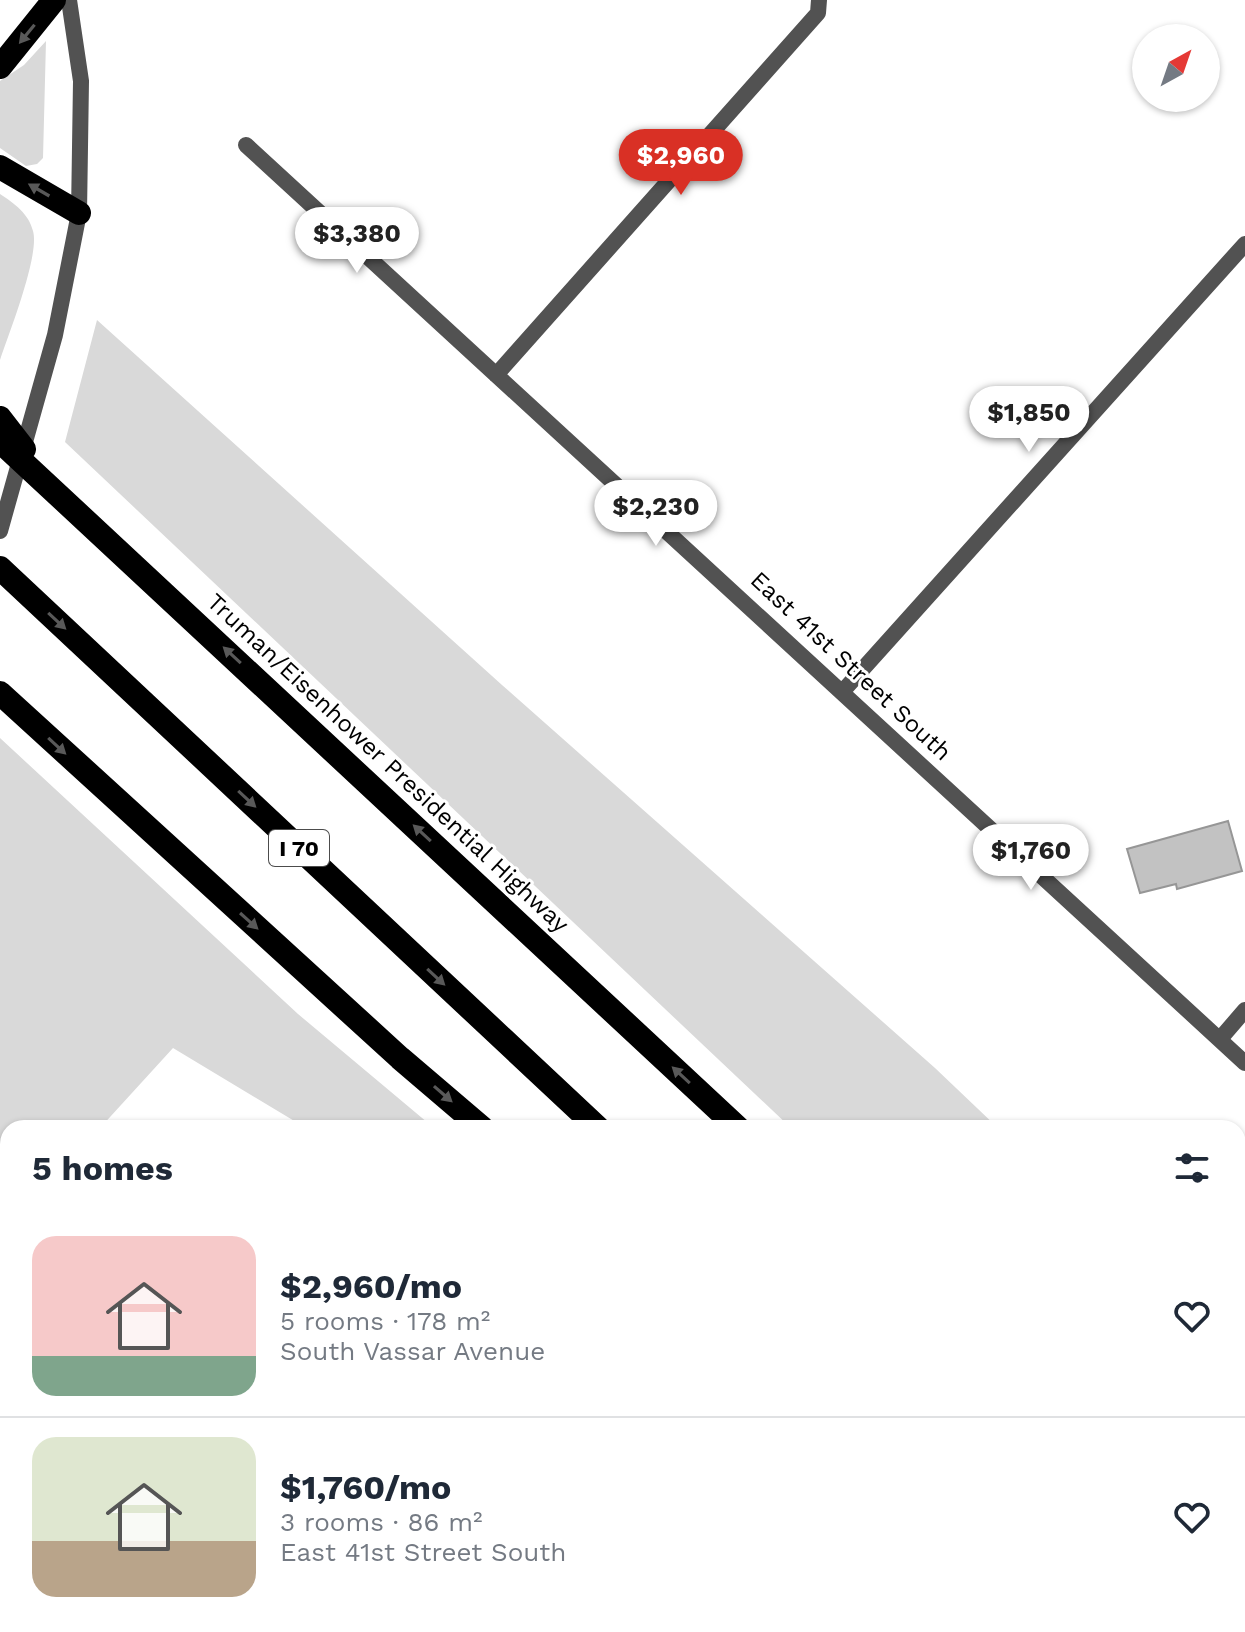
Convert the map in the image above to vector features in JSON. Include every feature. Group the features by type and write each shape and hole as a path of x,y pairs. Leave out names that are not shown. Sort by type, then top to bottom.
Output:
{"highway":[{"path":"0,67 54,0"},
{"path":"0,167 79,213"},
{"path":"0,418 66,501"},
{"name":"Truman/Eisenhower Presidential Highway","path":"0,441 729,1120"},
{"name":"I 70","path":"0,568 589,1120"},
{"path":"0,693 400,1058 473,1120"}],"street":[{"path":"0,531 55,335 79,213 81,81 69,0"},
{"path":"496,375 818,13 819,0"},
{"name":"East 41st Street South","path":"246,145 1245,1063"},
{"path":"843,691 1245,244"},
{"path":"1220,1039 1245,1010"}],"shaded area":[{"path":"46,41 43,158 37,164 26,166 0,148 0,81 24,65"},
{"path":"0,194 16,205 28,219 34,242 22,294 0,360"},
{"path":"97,320 990,1120 783,1120 65,442"},
{"path":"0,738 298,1014 424,1120 293,1120 173,1048 107,1120 0,1120"}],"building":[{"path":"1228,821 1242,871 1177,889 1176,884 1140,893 1127,849"}]}
